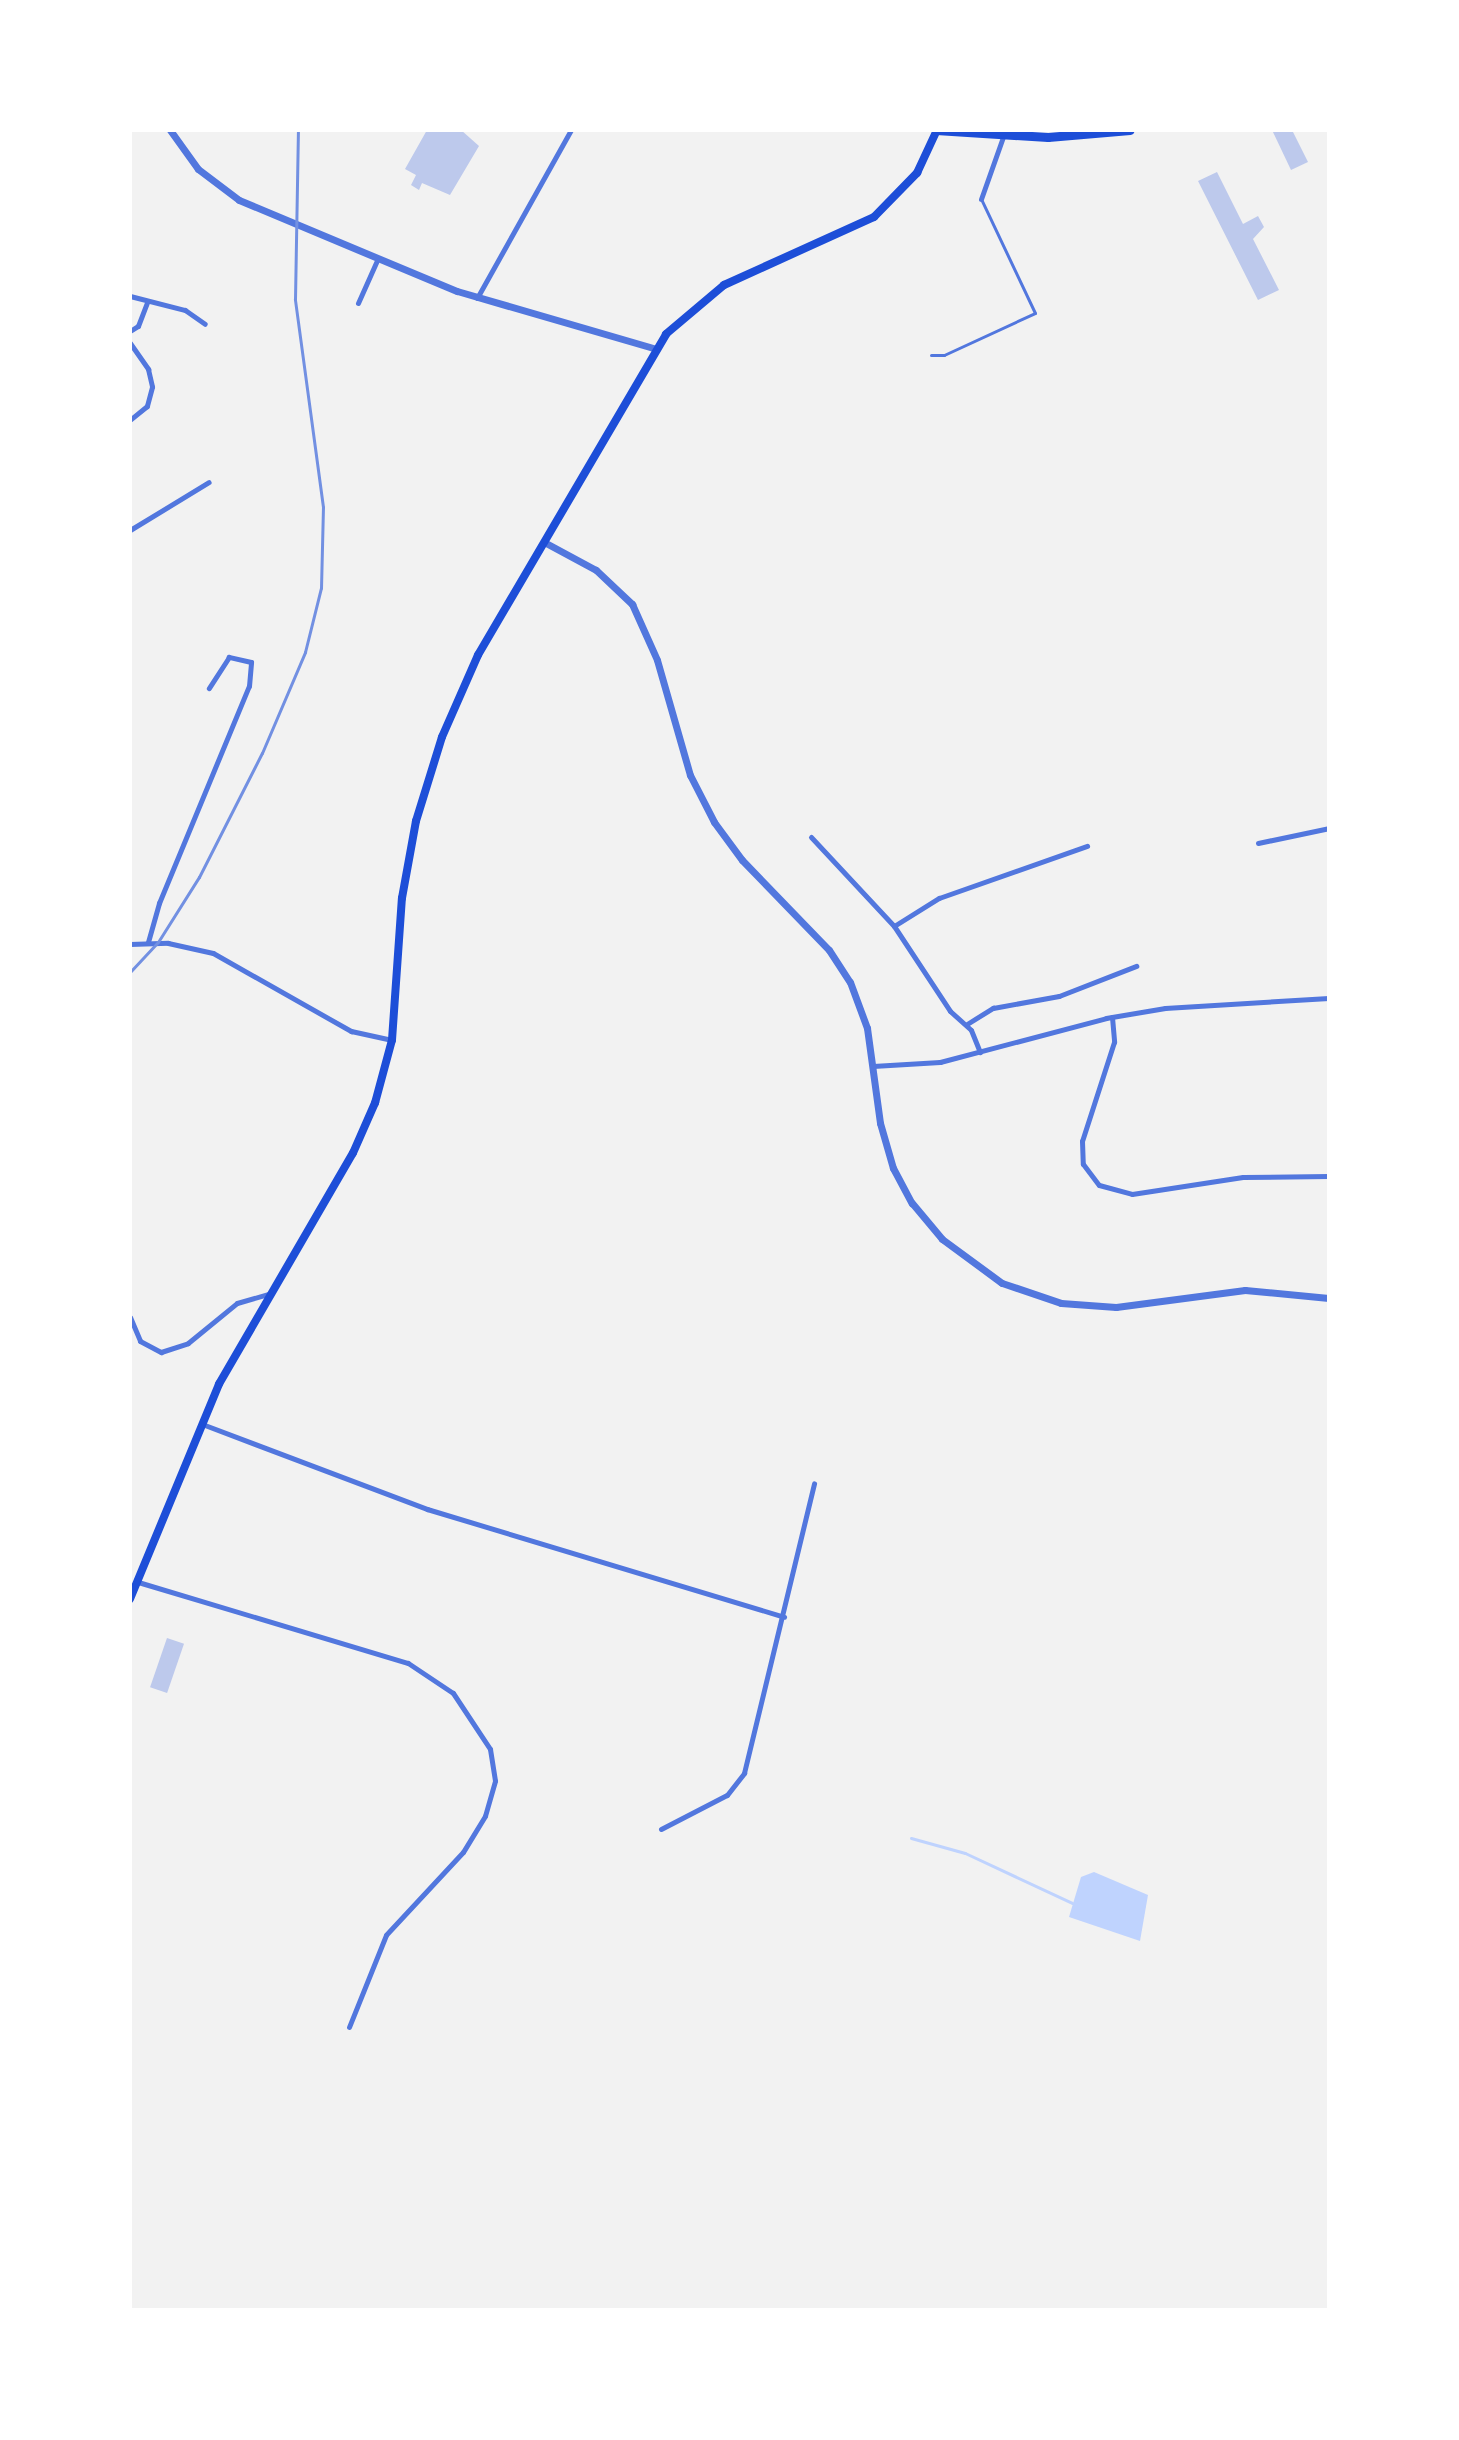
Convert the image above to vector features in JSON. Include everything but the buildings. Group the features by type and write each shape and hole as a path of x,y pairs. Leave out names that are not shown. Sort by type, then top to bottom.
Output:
{"main road":[{"path":"130,1599 202,1424 268,1294 353,1153 375,1103 392,1040 402,898 429,775 475,662 656,349 683,317 724,285 854,227 890,205 917,173 936,130 1003,137 1130,130"}],"street":[{"path":"170,130 198,169 224,191 477,298 656,349"},
{"path":"477,298 571,130"},
{"path":"981,199 1003,137"},
{"path":"358,303 378,257"},
{"path":"130,296 185,310 205,324"},
{"path":"130,331 138,326 147,302"},
{"path":"130,343 148,369 152,387 147,406 130,420"},
{"path":"130,530 209,482"},
{"path":"544,542 610,581 641,619 701,799 742,860 837,960 860,1007 885,1144 906,1194 942,1239 1002,1283 1040,1298 1088,1306 1245,1290 1329,1298"},
{"path":"148,942 159,903 249,686 251,662 229,657 209,688"},
{"path":"1258,843 1329,828"},
{"path":"811,837 894,926 950,1011 967,1024 980,1052"},
{"path":"894,926 939,898 1087,846"},
{"path":"130,944 148,942 213,953 351,1031 392,1040"},
{"path":"967,1024 993,1008 1059,996 1136,966"},
{"path":"873,1066 916,1065 980,1052 1112,1017 1225,1001 1329,998"},
{"path":"1112,1017 1114,1042 1082,1141 1083,1164 1099,1185 1132,1194 1243,1177 1329,1176"},
{"path":"130,1317 140,1341 161,1352 188,1343 237,1303 268,1294"},
{"path":"202,1424 427,1509 784,1617"},
{"path":"661,1829 727,1795 741,1780 758,1732 814,1483"},
{"path":"137,1581 408,1663 453,1693 490,1749 495,1781 485,1816 463,1852 386,1935 349,2027"}],"lane":[{"path":"931,355 944,355 1035,313 981,199"}],"water":[{"path":"1094,1872 1148,1895 1140,1941 1069,1917 1081,1877"}],"waterway":[{"path":"911,1838 965,1853 1072,1903"}],"railway":[{"path":"130,972 158,942 199,877 262,753 305,652 321,588 323,507 295,299 298,130"}]}
